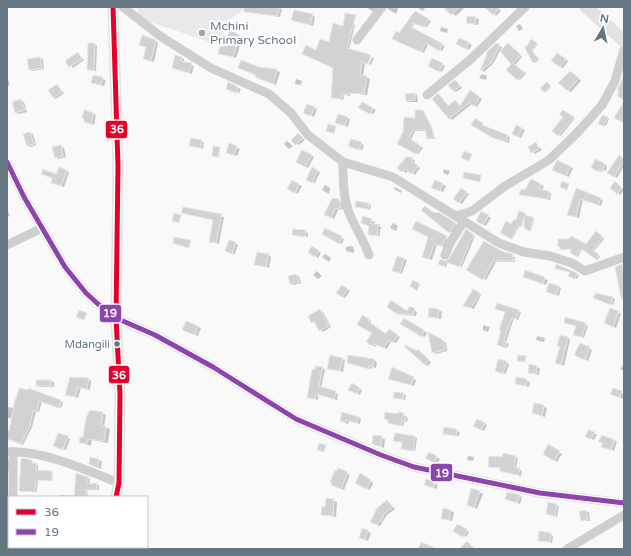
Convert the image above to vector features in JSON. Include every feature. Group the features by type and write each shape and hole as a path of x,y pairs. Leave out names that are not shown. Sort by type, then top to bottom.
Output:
{"highway":[{"path":"586,7 624,41"}],"main road":[{"path":"114,7 118,166 116,318 120,394 119,483 116,496"}],"street":[{"path":"123,7 160,36 211,68 269,94 291,113 308,135 343,162 393,177 499,243 524,252 550,256 572,262 585,271 624,257"},
{"path":"357,40 382,7"},
{"path":"427,95 471,59 525,7"},
{"path":"456,216 472,211 505,186 549,160 578,132 602,105 615,81 624,50"},
{"path":"7,162 17,185 76,282 98,304 116,318 155,334 213,367 296,419 381,455 414,467 540,493 624,503"},
{"path":"343,162 343,190 349,214 365,243 369,255"},
{"path":"445,255 450,243 464,221"},
{"path":"7,245 42,228"},
{"path":"13,496 10,452 30,454 65,463 119,483"},
{"path":"567,549 624,516"}],"shaded area":[{"name":"Mchini Primary School","path":"138,7 248,7 227,21 219,45 138,18"}],"building":[{"path":"244,7 280,7 277,16 244,12"},
{"path":"443,7 459,7 451,15"},
{"path":"484,7 501,7 493,15"},
{"path":"294,10 313,14 310,25 291,20"},
{"path":"415,11 429,19 424,27 412,23 411,27 443,44 439,51 426,43 421,52 392,39 396,31 399,33"},
{"path":"345,13 356,15 347,48 371,55 368,64 362,62 360,75 367,76 364,94 348,93 348,95 342,94 341,99 331,98 333,68 302,54 306,45 316,50 320,39 329,42 333,23 343,26"},
{"path":"467,16 476,17 475,24 466,23"},
{"path":"230,30 240,35 233,57 218,54 220,46 223,47"},
{"path":"142,35 156,40 151,61 143,59 146,47 139,45"},
{"path":"459,38 469,42 466,49 456,44"},
{"path":"531,39 537,43 532,51 538,58 533,63 524,46 527,46"},
{"path":"88,43 95,43 94,70 87,70"},
{"path":"496,43 500,45 491,63 480,71 487,54 486,53"},
{"path":"508,43 521,55 513,63 524,72 517,80 506,70 511,64 500,51"},
{"path":"78,52 82,59 69,67 65,61"},
{"path":"557,53 566,59 560,67 551,61"},
{"path":"175,55 182,57 181,61 192,63 189,73 172,68"},
{"path":"40,57 42,68 29,70 27,59"},
{"path":"432,58 443,63 439,72 428,66"},
{"path":"241,60 259,67 277,69 273,84 238,68"},
{"path":"570,71 579,78 568,91 558,83"},
{"path":"93,75 103,77 101,85 91,83"},
{"path":"624,75 624,100 617,96 619,91 617,90"},
{"path":"455,80 460,86 453,91 448,85"},
{"path":"228,82 238,87 236,93 226,89"},
{"path":"547,82 551,86 544,92 540,88"},
{"path":"57,84 62,92 53,98 48,90"},
{"path":"470,90 480,97 474,106 469,103 449,119 432,99 438,93 448,106 455,100 460,106"},
{"path":"415,93 415,100 406,101 405,94"},
{"path":"21,99 25,110 15,113 12,102"},
{"path":"624,101 624,123 614,118"},
{"path":"362,102 373,108 370,114 358,108"},
{"path":"307,104 315,107 311,116 303,113"},
{"path":"84,110 94,113 91,124 84,122 84,119 82,118"},
{"path":"415,110 423,110 432,128 434,138 427,139 425,130 413,130 409,138 421,146 416,154 397,144 403,132 404,117 415,118"},
{"path":"563,110 574,117 558,136 552,131 563,117 559,114"},
{"path":"338,114 348,117 345,126 335,123"},
{"path":"602,115 608,117 604,126 598,124"},
{"path":"475,118 483,123 482,125 508,135 506,142 491,137 471,125"},
{"path":"328,124 336,126 334,134 326,131"},
{"path":"516,125 522,128 518,137 512,134"},
{"path":"30,132 34,144 27,146 23,134"},
{"path":"298,133 303,138 295,145 291,140"},
{"path":"191,138 202,140 201,148 189,146"},
{"path":"351,139 362,142 359,150 348,146"},
{"path":"536,142 539,149 531,153 528,147"},
{"path":"229,143 237,146 234,155 226,153"},
{"path":"61,145 63,156 55,158 52,147"},
{"path":"213,146 220,147 218,157 212,156"},
{"path":"302,150 312,155 305,167 296,162"},
{"path":"464,151 472,154 469,161 461,158"},
{"path":"619,155 624,159 624,161 614,177 607,173"},
{"path":"406,157 413,157 411,160 418,166 411,174 405,169 402,172 397,168"},
{"path":"595,159 604,163 603,171 600,169 599,172 591,168"},
{"path":"557,160 570,166 566,176 552,170"},
{"path":"59,167 67,170 61,186 51,183 52,178 41,174 43,169 56,174"},
{"path":"312,167 318,170 312,183 306,180"},
{"path":"464,172 481,175 480,182 463,178"},
{"path":"531,179 541,184 539,189 549,191 548,199 519,195 521,189 525,190"},
{"path":"292,180 299,184 295,193 287,189"},
{"path":"435,180 443,183 440,191 431,188"},
{"path":"562,181 569,184 567,190 560,187"},
{"path":"615,181 622,188 617,194 610,188"},
{"path":"461,188 467,192 459,203 453,199"},
{"path":"576,188 601,198 598,205 580,199 576,217 567,215"},
{"path":"332,198 339,199 341,208 335,209 331,218 324,215"},
{"path":"356,201 369,203 368,209 355,207"},
{"path":"425,206 434,213 440,213 456,223 449,233 421,210"},
{"path":"183,207 222,214 216,243 209,242 213,220 181,213"},
{"path":"481,211 489,215 483,225 476,221"},
{"path":"519,211 525,213 524,215 533,217 530,231 524,228 524,217 521,227 518,225 512,239 500,233 506,221 511,224 514,219 516,220"},
{"path":"174,213 181,215 179,223 172,221"},
{"path":"363,216 372,219 371,224 380,224 377,229 378,235 368,235 369,226 361,223"},
{"path":"416,221 447,236 442,246 434,244 429,259 422,257 428,237 412,229"},
{"path":"325,228 342,236 339,244 322,234"},
{"path":"293,229 306,230 305,237 292,235"},
{"path":"466,229 474,235 469,243 460,267 446,262 444,267 438,264 440,259 445,261 449,259"},
{"path":"596,231 602,236 602,238 593,250 599,255 595,259 582,249 581,251 579,250 576,256 570,253 572,249 560,250 561,248 558,246 558,239 569,239 571,236 586,244"},
{"path":"174,237 191,240 188,248 173,243"},
{"path":"229,240 236,242 232,254 225,251"},
{"path":"484,241 505,253 513,254 512,258 516,261 493,261 483,280 466,270"},
{"path":"312,246 319,251 314,257 308,252"},
{"path":"257,252 269,254 266,267 254,265"},
{"path":"397,256 404,258 400,273 392,271"},
{"path":"556,264 577,273 575,279 568,276 570,272 555,269"},
{"path":"622,264 624,277 624,298 621,298 615,267"},
{"path":"525,270 545,277 543,284 523,277"},
{"path":"296,274 299,282 290,284 288,276"},
{"path":"413,280 420,284 417,291 410,286"},
{"path":"549,283 559,286 556,295 546,292"},
{"path":"342,285 348,289 342,297 336,293"},
{"path":"473,289 480,293 471,308 463,306"},
{"path":"596,293 613,297 611,305 593,298"},
{"path":"391,300 407,311 410,306 415,309 413,315 397,314 387,307"},
{"path":"497,303 519,310 516,319 512,318 506,334 504,341 507,342 505,348 497,345 501,331 499,330 505,312 495,309"},
{"path":"429,308 439,309 438,318 428,317"},
{"path":"610,308 619,311 613,327 604,323"},
{"path":"320,309 329,326 319,331 314,321 311,323 308,316"},
{"path":"79,310 87,313 84,320 76,317"},
{"path":"362,315 369,319 368,321 386,334 389,329 398,335 392,343 388,340 384,348 374,344 372,346 366,342 372,333 357,325"},
{"path":"565,317 586,323 582,337 573,335 576,326 564,323"},
{"path":"404,318 424,330 422,337 400,324"},
{"path":"186,321 198,326 195,335 182,330"},
{"path":"428,332 443,340 445,350 432,353"},
{"path":"560,335 568,337 561,365 555,363 560,347 557,346"},
{"path":"580,343 590,347 585,360 574,355"},
{"path":"405,345 417,351 418,349 429,360 425,365 404,346"},
{"path":"330,355 343,358 340,371 327,369"},
{"path":"348,355 374,359 373,367 369,366 369,369 347,363"},
{"path":"518,355 526,356 525,362 517,361"},
{"path":"498,359 507,361 503,374 495,371"},
{"path":"529,364 537,366 536,374 528,373"},
{"path":"315,366 323,367 319,386 336,391 334,399 316,394 315,399 307,398 312,369 315,370"},
{"path":"392,367 414,377 411,385 388,379"},
{"path":"70,377 89,378 87,389 78,387 75,397 65,395"},
{"path":"516,377 527,379 526,386 515,384"},
{"path":"36,380 51,380 51,386 36,386"},
{"path":"352,383 360,388 357,394 348,390"},
{"path":"19,388 28,390 28,388 61,400 59,408 39,401 37,412 33,411 30,426 21,444 7,439 7,430 9,431 15,399"},
{"path":"613,388 622,391 620,398 610,394"},
{"path":"394,392 404,393 403,399 393,398"},
{"path":"534,403 544,405 542,416 532,413"},
{"path":"90,410 103,412 101,426 106,426 104,441 88,439 87,444 79,443 80,437 83,437 86,418"},
{"path":"342,412 359,417 357,423 346,420 346,423 340,421"},
{"path":"385,412 398,414 398,412 404,413 403,415 406,416 405,422 402,421 401,426 388,423 388,420 384,419"},
{"path":"477,419 485,423 481,430 473,426"},
{"path":"444,427 457,429 456,436 443,434"},
{"path":"588,430 595,432 591,439 585,437"},
{"path":"58,433 68,436 63,450 53,446"},
{"path":"395,433 415,436 413,451 401,449 402,442 393,441"},
{"path":"373,435 382,436 381,447 372,444"},
{"path":"602,435 615,440 611,450 601,447 603,443 598,442"},
{"path":"319,443 326,445 324,452 317,450"},
{"path":"548,444 560,451 554,461 543,454"},
{"path":"429,452 437,456 434,463 425,458"},
{"path":"503,453 516,456 514,467 520,468 518,475 500,471 500,468 488,467 489,456 502,457"},
{"path":"90,457 99,459 98,468 89,464"},
{"path":"21,458 32,460 32,463 37,463 36,470 52,471 51,481 36,480 35,492 19,491"},
{"path":"338,468 348,472 341,489 331,485 332,483 330,482 335,470 337,471"},
{"path":"76,473 88,477 88,484 97,483 97,490 86,490 86,496 74,496"},
{"path":"360,473 371,480 367,489 355,483"},
{"path":"426,479 435,482 433,488 424,485"},
{"path":"471,488 480,491 474,508 467,505"},
{"path":"507,492 520,495 517,503 505,499"},
{"path":"326,498 334,499 333,516 321,515 322,506 325,507"},
{"path":"387,500 393,507 384,514 381,522 379,521 377,525 370,522 377,508"},
{"path":"548,502 557,504 555,516 546,514"},
{"path":"443,508 451,510 449,520 441,519"},
{"path":"586,510 588,520 581,521 579,511"},
{"path":"457,524 467,529 463,537 453,531"},
{"path":"362,528 368,530 365,540 359,538"},
{"path":"539,531 551,533 550,542 538,541"},
{"path":"467,541 472,546 469,549 459,549"},
{"path":"421,542 437,549 418,549"}],"transit line":[{"name":"36","path":"113,7 118,166 116,318 120,394 119,483 116,496"},
{"name":"19","path":"7,162 24,197 65,267 86,293 98,304 116,318 155,335 213,367 296,419 381,455 414,467 540,493 624,503"}],"place":[{"name":"Mchini Primary School","path":"202,33"},
{"name":"Mdangili","path":"117,344"}]}
